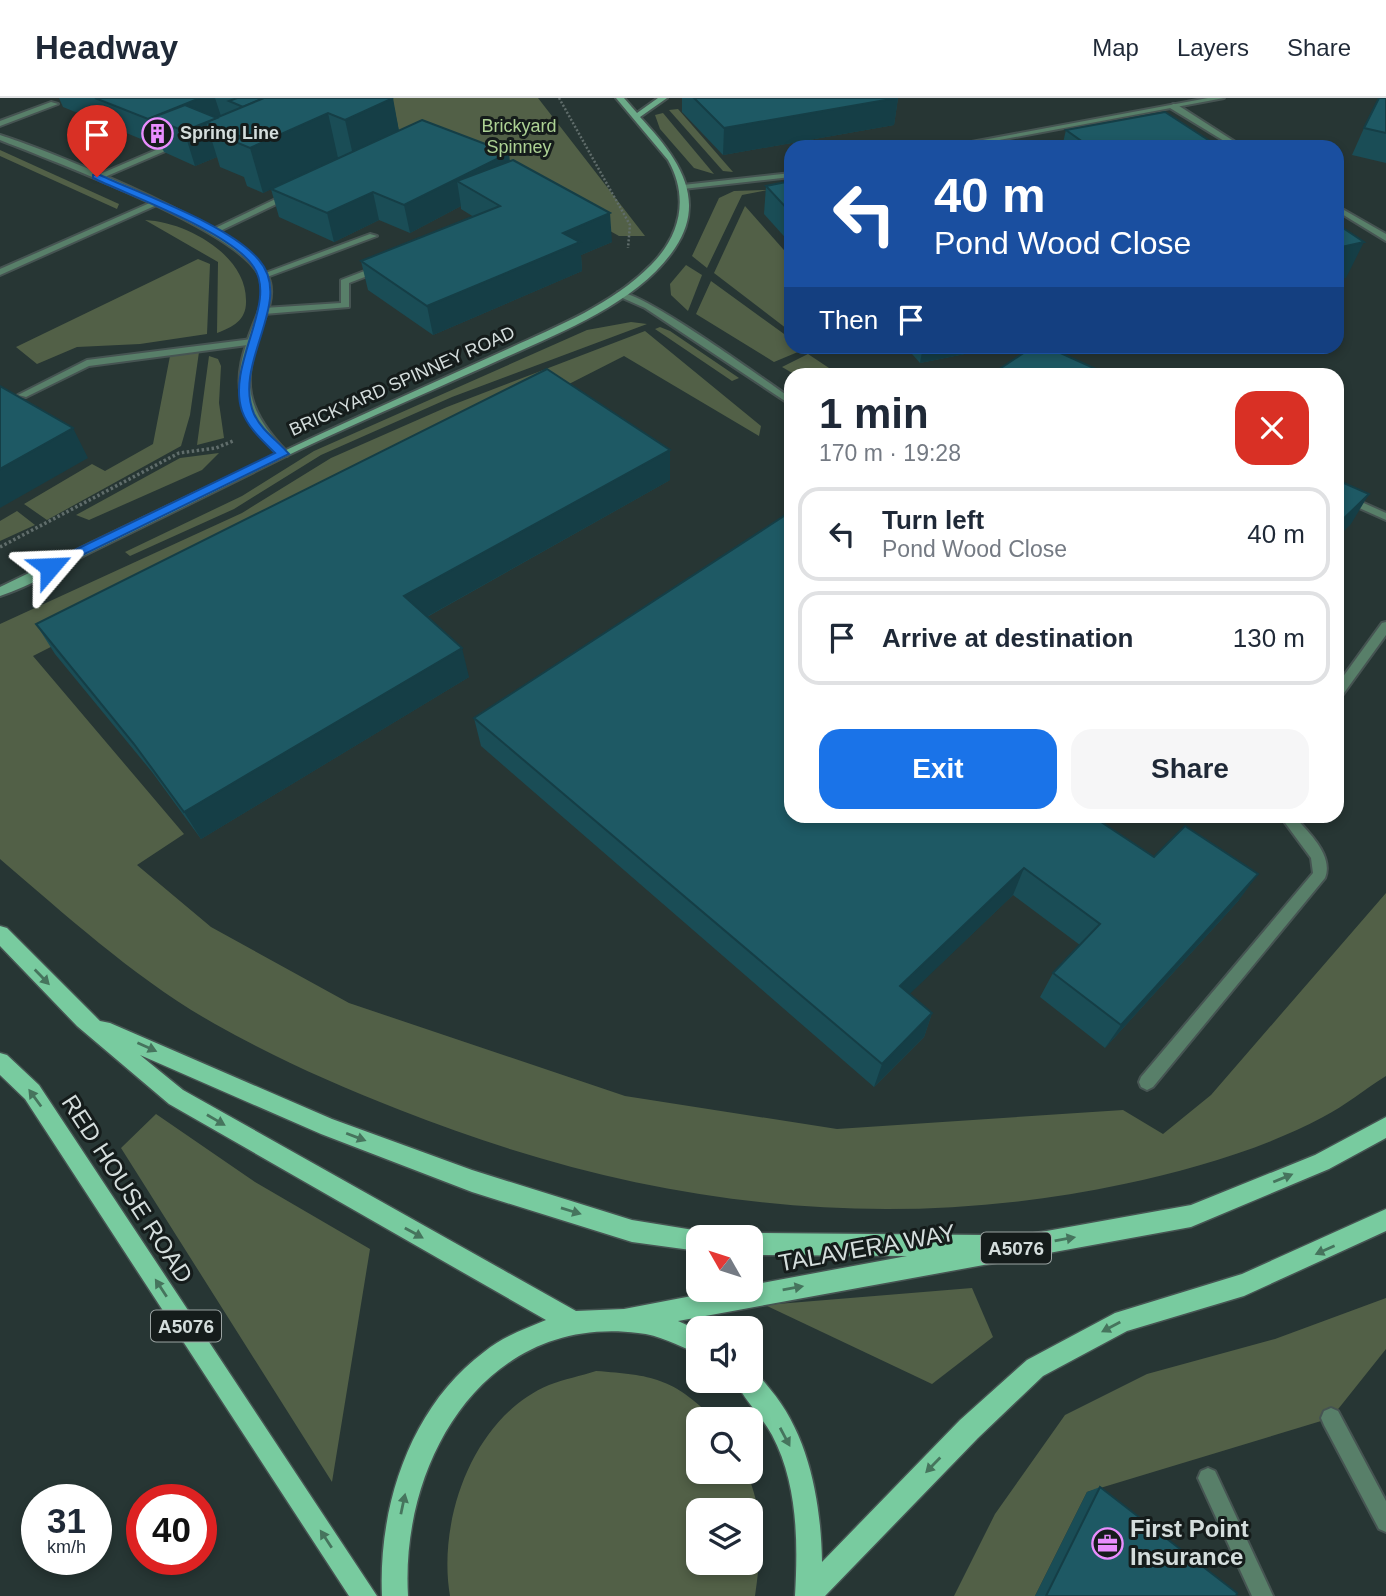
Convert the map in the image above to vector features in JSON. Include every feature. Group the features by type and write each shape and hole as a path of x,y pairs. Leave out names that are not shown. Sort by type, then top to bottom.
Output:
{"main road":[{"path":"0,934 84,1020 176,1097 572,1322"},
{"path":"84,1020 328,1126 472,1181 632,1231 686,1238"},
{"name":"RED HOUSE ROAD","path":"0,1062 32,1092 364,1596"},
{"name":"TALAVERA WAY","path":"630,1318 1191,1216 1322,1162 1386,1127"},
{"path":"808,1595 969,1429 1035,1368 1123,1321 1244,1285 1386,1220"},
{"path":"763,1244 1024,1246"},
{"path":"395,1596 392,1575 402,1499 430,1434 469,1380 518,1343 572,1322 630,1318 677,1329 686,1335"},
{"path":"760,1393 793,1452 810,1519 808,1595"}],"street":[{"name":"BRICKYARD SPINNEY ROAD","path":"0,592 283,454 561,328 621,294 663,260 675,242 682,223 684,187 669,156 620,98"},
{"path":"635,118 663,98"},
{"path":"987,140 1220,98"},
{"path":"0,124 54,104"},
{"path":"1173,106 1228,140"},
{"path":"0,137 97,177 213,231 245,250 264,275 264,311 252,342 244,388 248,412 259,431 283,454"},
{"path":"97,177 194,137"},
{"path":"684,187 736,184 784,176"},
{"path":"213,231 300,190"},
{"path":"0,272 155,204"},
{"path":"1344,212 1386,238"},
{"path":"264,275 373,236"},
{"path":"264,311 346,305 344,282 396,261"},
{"path":"621,294 648,306 784,397"},
{"path":"23,395 87,363 252,342"},
{"path":"1344,497 1386,516"},
{"path":"0,585 50,567"},
{"path":"1344,684 1386,626"},
{"path":"1147,1082 1320,873 1322,865 1318,856 1292,823"},
{"path":"1331,1418 1386,1522"},
{"path":"1208,1478 1263,1596"}],"path":[{"path":"559,98 630,225 628,249"},
{"path":"0,547 179,453 216,448 259,431"}],"green space":[{"name":"Brickyard Spinney","path":"165,98 538,98 645,236 619,236 473,154 374,122"},
{"path":"678,109 733,172 723,171 669,110"},
{"path":"663,113 714,174 694,168 660,129 655,115"},
{"path":"0,150 119,204 117,209 0,156"},
{"path":"768,190 742,195 707,268 692,256 719,198 734,191"},
{"path":"745,206 784,250 784,327 714,273"},
{"path":"145,220 179,227 195,234 225,255 243,284 246,307 238,322 217,333 218,262"},
{"path":"198,259 210,264 207,334 140,344 77,347 37,364 16,347"},
{"path":"686,265 702,275 688,311 671,295 670,284"},
{"path":"711,281 784,334 784,354 793,354 774,362 696,314"},
{"path":"631,322 647,324 452,397 321,455 234,509 130,556 125,552 242,496 314,451 587,330"},
{"path":"660,327 739,378 732,381 655,329"},
{"path":"645,331 761,426 759,436 624,356 33,656 184,834 137,865 211,927 349,1003 625,1096 837,1129 1123,1110 1163,1134 1211,1095 1386,893 1386,1076 1331,1113 1251,1149 1150,1178 1031,1200 938,1208 847,1208 756,1202 666,1188 577,1168 488,1142 376,1101 283,1060 215,1024 158,988 104,947 0,859 0,624 242,513 331,458 447,407"},
{"path":"199,352 190,415 181,446 47,520 24,504 92,464 105,471 153,444 170,356"},
{"path":"808,354 829,368 784,368 782,367"},
{"path":"209,356 218,359 221,366 219,403 224,438 197,445"},
{"path":"219,453 202,470 89,520 76,515 180,458"},
{"path":"17,511 35,525 0,541 0,521"},
{"path":"156,1114 255,1182 370,1249 332,1482 121,1148"},
{"path":"972,1288 993,1337 932,1384 765,1305"},
{"path":"1386,1298 1386,1349 1331,1418 1087,1492 1035,1596 954,1596 995,1514 1065,1415 1147,1374 1275,1339"},
{"path":"596,1371 632,1374 661,1381 701,1407 686,1407 686,1484 751,1484 755,1498 686,1498 686,1575 758,1575 755,1596 450,1596 447,1566 449,1535 466,1474 481,1446 500,1421 522,1400 561,1381"}],"building":[{"path":"95,98 200,98 148,119"},
{"path":"237,98 264,98 243,107 229,101"},
{"path":"264,98 393,98 345,120 328,113 250,148 233,141 242,137 206,122"},
{"path":"694,98 897,98 724,128"},
{"path":"1379,98 1386,98 1386,133 1364,128"},
{"path":"185,105 217,118 184,131 151,118"},
{"path":"1165,112 1208,140 1080,140 1066,130"},
{"path":"422,120 509,153 404,205 373,192 327,213 271,189"},
{"path":"513,160 610,213 563,233 580,242 427,306 361,261 500,206 457,181"},
{"path":"784,182 784,205 766,186"},
{"path":"1344,229 1364,242 1344,246"},
{"path":"1022,354 1063,354 1094,368 1001,368"},
{"path":"547,369 670,450 404,596 462,648 184,812 134,744 36,624"},
{"path":"0,386 73,428 0,469"},
{"path":"1344,483 1369,494 1344,518"},
{"path":"784,516 784,823 1103,823 1154,857 1185,826 1258,874 1121,1025 1053,973 1100,924 1024,868 900,986 932,1013 882,1064 474,718"},
{"name":"First Point Insurance","path":"1100,1487 1237,1593 1236,1596 1046,1596"}],"place":[{"name":"Spring Line","path":"157,133"},
{"name":"First Point Insurance","path":"1107,1543"}],"route":[{"path":"50,567 283,454 259,431 248,412 244,388 246,363 267,295 264,275 256,261 232,241 97,177"}]}
